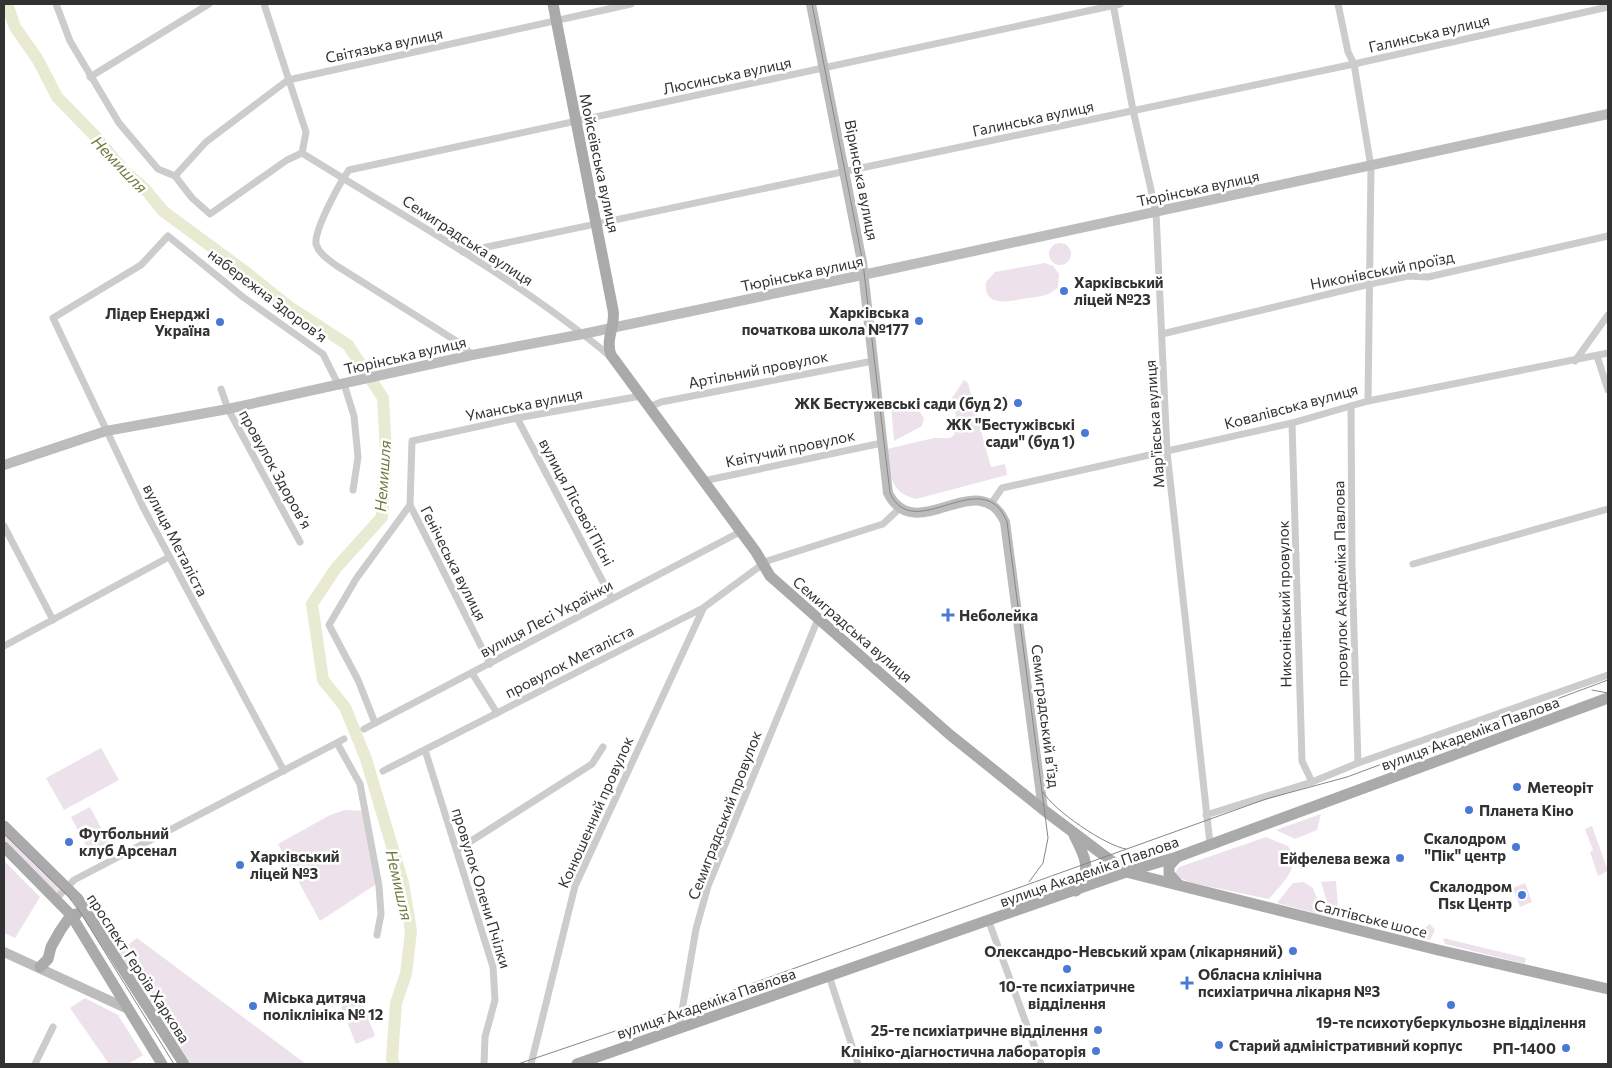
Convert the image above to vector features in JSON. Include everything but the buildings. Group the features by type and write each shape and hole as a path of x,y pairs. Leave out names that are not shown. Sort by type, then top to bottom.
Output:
{"main road":[{"name":"Мойсеївська вулиця","path":"553,4 597,223 614,319 612,327"},
{"name":"Віринська вулиця","path":"811,4 845,172 863,275 888,493 899,509"},
{"name":"Тюрінська вулиця","path":"4,465 106,432 228,409 472,355 583,334 863,275 1372,167 1608,114"},
{"path":"612,327 609,347 613,359"},
{"name":"Семиградська вулиця","path":"613,359 756,552 770,576 950,734 1043,810 1126,872"},
{"path":"899,509 907,513 917,514 970,500 991,504"},
{"name":"Семиградський в’їзд","path":"991,504 1001,513 1006,522 1043,810"},
{"name":"вулиця Академіка Павлова","path":"577,1064 599,1060 679,1028 989,922 1126,872 1177,857 1608,698"},
{"name":"проспект Героїв Харкова","path":"4,826 67,886 92,919 184,1064"},
{"path":"1073,833 1087,865 1085,878 1076,891"},
{"name":"проспект Героїв Харкова","path":"4,848 71,915 162,1064"},
{"path":"1177,857 1169,866 1168,874 1180,886"},
{"name":"Салтівське шосе","path":"1126,872 1438,950 1608,989"},
{"path":"40,967 48,959 52,943 71,915 79,914 92,919"},
{"path":"4,952 128,1009 161,1029"}],"street":[{"path":"56,4 70,41 90,77 119,122 158,169 175,176 192,198 210,214 287,160 302,153 306,132 264,4"},
{"path":"90,77 209,4"},
{"name":"Світязька вулиця","path":"175,176 206,142 288,80 631,4"},
{"name":"Люсинська вулиця","path":"342,178 354,168 576,122 1116,4"},
{"name":"Мар'ївська вулиця","path":"1116,4 1133,110 1156,212 1167,452 1210,844"},
{"path":"1338,4 1348,52 1354,64 1372,167 1368,401"},
{"name":"Галинська вулиця","path":"463,252 1354,64 1608,7"},
{"name":"Семиградська вулиця","path":"302,153 463,252 583,334 613,359"},
{"path":"342,178 317,233 316,244 321,253 337,266 461,344 472,355"},
{"name":"набережна Здоров’я","path":"53,318 141,264 168,236 244,297 323,354 345,384 354,416 358,457 353,490"},
{"name":"Никонівський проїзд","path":"1162,334 1370,284 1408,276 1428,277 1608,236"},
{"path":"1575,361 1608,315"},
{"name":"вулиця Металіста","path":"53,318 106,432 169,557 284,771"},
{"name":"Ковалівська вулиця","path":"991,504 1002,488 1292,423 1368,401 1608,354"},
{"path":"1597,356 1608,390"},
{"name":"Артільний провулок","path":"650,407 661,402 873,362"},
{"name":"провулок Здоров’я","path":"221,389 228,409 300,542"},
{"name":"Уманська вулиця","path":"412,442 517,418 641,396"},
{"name":"провулок Академіка Павлова","path":"1351,406 1352,565 1358,763"},
{"name":"вулиця Лісової Пісні","path":"517,418 612,599"},
{"name":"Никонівський провулок","path":"1292,423 1302,761 1312,782"},
{"name":"Генічеська вулиця","path":"412,442 410,505 490,664"},
{"name":"Квітучий провулок","path":"703,481 882,442"},
{"path":"375,723 358,680 329,624 356,579 410,505"},
{"path":"762,564 771,559 883,524 899,509"},
{"path":"1413,564 1608,509"},
{"path":"4,526 53,620"},
{"name":"вулиця Лесі Українки","path":"364,729 740,532"},
{"path":"4,646 169,557"},
{"name":"провулок Металіста","path":"383,771 703,608 762,564"},
{"name":"Конюшенний провулок","path":"532,1064 575,886 703,608"},
{"name":"Семиградський провулок","path":"679,1028 696,929 708,886 818,619"},
{"path":"472,673 497,713"},
{"name":"вулиця Академіка Павлова","path":"1206,815 1312,782 1358,763 1608,675"},
{"path":"56,899 74,880 344,739"},
{"path":"337,743 360,784 379,886 381,914 377,935"},
{"path":"457,850 592,764 603,747"},
{"name":"провулок Олени Пчілки","path":"425,750 493,967 495,1000 485,1037 484,1064"},
{"path":"989,922 1041,1064"},
{"path":"829,976 858,1064"},
{"path":"35,1064 52,1027"}],"shaded area":[{"path":"1060,243 1070,250 1071,254 1064,264 1060,265 1050,258 1049,254 1056,244"},
{"path":"1045,263 1053,266 1059,274 1058,287 1051,293 1003,302 988,296 986,282 995,272"},
{"path":"964,380 968,383 991,467 1005,464 1007,475 916,499 907,496 900,492 892,481 887,449 934,438 950,438 954,435 957,424 955,411 944,408 945,401 952,398"},
{"path":"891,405 919,411 924,418 922,426 894,441"},
{"path":"101,748 119,780 64,810 46,778"},
{"path":"90,807 109,843 90,853 71,817"},
{"path":"345,810 365,811 378,883 320,921 278,844 330,815"},
{"path":"1321,814 1317,830 1295,839 1276,830"},
{"path":"1592,826 1608,871 1598,876 1590,852 1593,850 1585,829"},
{"path":"4,830 62,887 57,893 4,842"},
{"path":"1266,837 1288,846 1293,861 1289,875 1269,899 1192,883 1180,878 1175,873 1179,867"},
{"path":"4,861 40,897 15,938 4,933"},
{"path":"1336,881 1338,907 1341,911 1422,930 1430,924 1435,930 1430,940 1331,915 1321,882"},
{"path":"1304,882 1313,888 1323,915 1277,903 1293,883"},
{"name":"Скалодром Пsк Центр","path":"1525,883 1532,902 1520,907 1513,888"},
{"path":"137,938 306,1064 191,1064 119,952"},
{"path":"1443,938 1526,958 1525,964 1445,944"},
{"path":"85,998 118,1015 143,1055 128,1064 109,1064 70,1008"},
{"path":"361,999 375,1036 356,1044 341,1007"}],"waterway":[{"name":"Немишля","path":"7,4 15,27 38,60 57,97 97,138 124,171 145,189 163,211 288,306 348,345 383,398 386,452 382,517 336,568 312,604 323,680 345,707 366,759 403,883 411,931 406,974 396,1003 392,1059 394,1064"}],"tram line":[{"path":"812,4 863,263 890,493 901,507 915,511 966,500 982,499 996,505 1007,522 1048,838 1043,863 1029,882"},
{"path":"518,1064 692,1005 1266,799 1347,777 1608,680"},
{"path":"1592,690 1608,693"},
{"path":"1043,792 1057,808 1081,826 1106,841 1126,849"},
{"path":"4,834 68,896 82,915 174,1064"}],"place":[{"name":"Харківський ліцей №23","path":"1064,291"},
{"name":"Харківська початкова школа №177","path":"919,321"},
{"name":"Лідер Енерджі Україна","path":"220,322"},
{"name":"ЖК Бестужевські сади (буд 2)","path":"1018,403"},
{"name":"ЖК \"Бестужівські сади\" (буд 1)","path":"1085,433"},
{"name":"Неболейка","path":"948,615"},
{"name":"Метеоріт","path":"1517,787"},
{"name":"Планета Кіно","path":"1469,810"},
{"name":"Футбольний клуб Арсенал","path":"69,842"},
{"name":"Скалодром \"Пік\" центр","path":"1516,847"},
{"name":"Ейфелева вежа","path":"1400,858"},
{"name":"Харківський ліцей №3","path":"240,865"},
{"name":"Скалодром Пsк Центр","path":"1522,895"},
{"name":"Олександро-Невський храм (лікарняний)","path":"1293,951"},
{"name":"10-те психіатричне відділення","path":"1067,969"},
{"name":"Обласна клінічна психіатрична лікарня №3","path":"1187,983"},
{"name":"19-те психотуберкульозне відділення","path":"1451,1005"},
{"name":"Міська дитяча поліклініка № 12","path":"253,1006"},
{"name":"25-те психіатричне відділення","path":"1098,1030"},
{"name":"Старий адміністративний корпус","path":"1219,1045"},
{"name":"РП-1400","path":"1566,1048"},
{"name":"Клініко-діагностична лабораторія","path":"1096,1051"}]}
